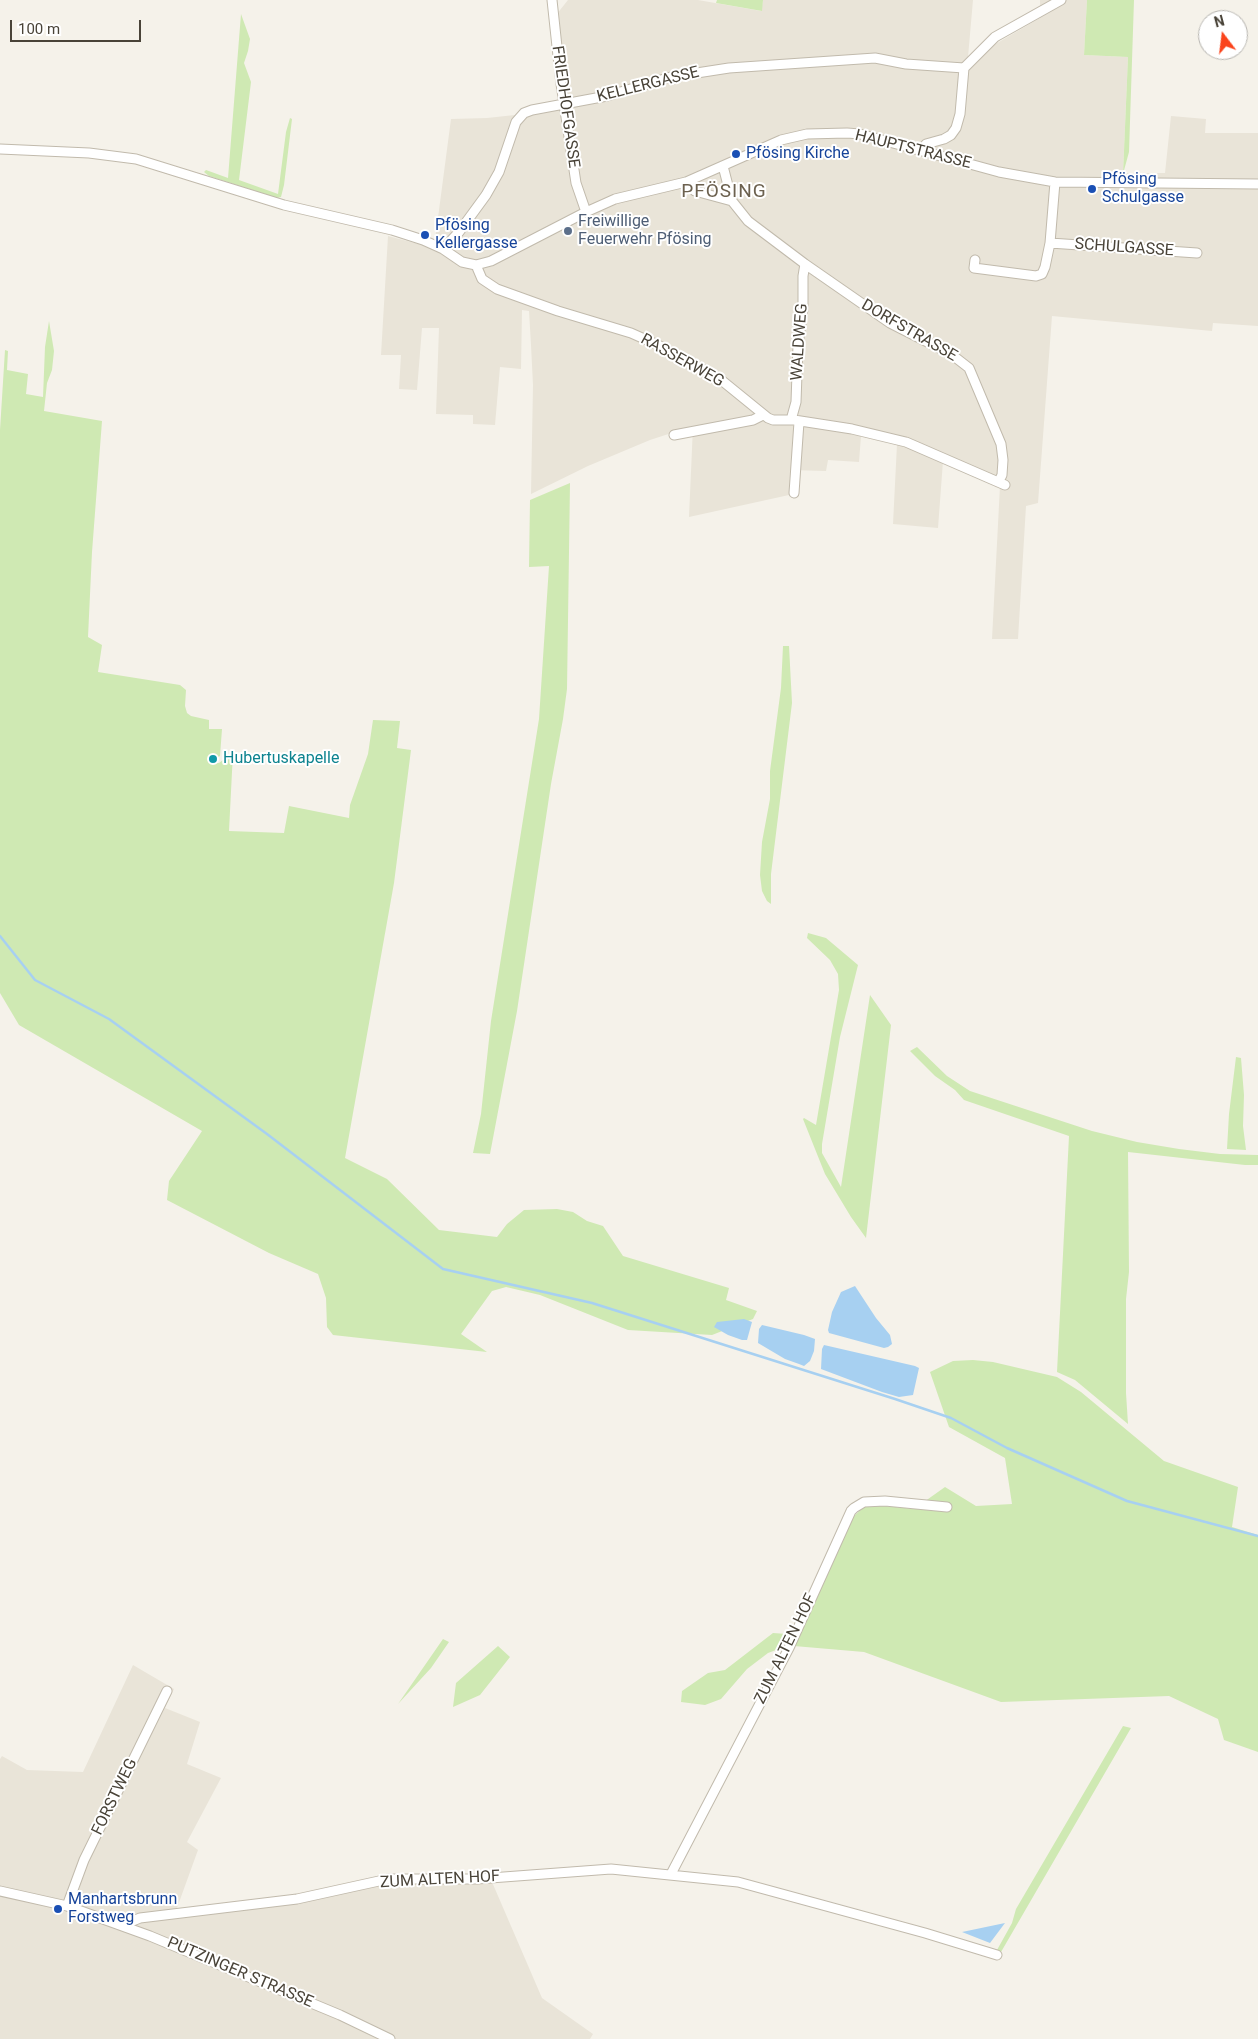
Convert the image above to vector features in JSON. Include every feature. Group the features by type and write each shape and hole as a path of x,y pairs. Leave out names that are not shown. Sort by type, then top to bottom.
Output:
{"street":[{"name":"FRIEDHOFGASSE","path":"552,0 564,105 576,183 586,212"},
{"path":"922,151 926,144 944,139 956,128 960,114 964,68 995,37 1061,0"},
{"name":"KELLERGASSE","path":"443,249 486,195 499,172 512,131 519,117 532,110 607,96 671,77 754,65 875,58 906,64 964,68"},
{"name":"HAUPTSTRASSE","path":"476,266 491,261 615,199 686,182 781,140 807,134 860,134 999,172 1055,182 1258,184"},
{"path":"0,149 89,153 136,158 284,205 392,230 423,240 443,249 462,262 476,266"},
{"name":"DORFSTRASSE","path":"723,166 732,200 743,217 805,264 890,323 951,354 969,368 1001,444 1003,460 1002,483 906,442 852,429 795,421"},
{"path":"686,182 695,191 732,200"},
{"path":"974,260 974,268 1036,276 1042,274 1050,243 1055,182"},
{"name":"SCHULGASSE","path":"1050,243 1197,253"},
{"name":"WALDWEG","path":"794,493 798,345 803,309 805,264"},
{"name":"RASSERWEG","path":"476,266 482,279 497,289 558,311 631,333 658,345 720,379 763,416"},
{"path":"674,436 753,420 763,416 774,420 795,421"},
{"name":"ZUM ALTEN HOF","path":"671,1874 789,1648 851,1511 864,1502 885,1501 946,1507"},
{"name":"FORSTWEG","path":"67,1906 84,1860 166,1691"},
{"name":"ZUM ALTEN HOF","path":"123,1925 140,1918 298,1899 388,1880 477,1879 611,1869 738,1882 925,1933 997,1955"},
{"name":"PUTZINGER STRASSE","path":"0,1891 67,1906 123,1925 304,2000 390,2039"}],"shaded area":[{"path":"568,0 698,0 761,11 763,0 973,0 968,57 974,63 987,49 1040,18 1040,0 1087,0 1084,55 1128,57 1123,173 1165,173 1171,116 1206,119 1205,133 1258,133 1258,326 1213,323 1212,331 1052,316 1038,503 1026,506 1018,639 992,639 1000,486 943,461 938,528 893,524 897,444 861,436 859,462 828,460 826,471 790,470 789,495 689,517 693,426 650,440 588,466 531,494 533,385 529,311 522,310 521,369 500,367 495,425 473,424 473,415 436,414 439,328 422,328 417,390 399,389 401,355 381,355 388,236 434,248 451,119 487,118 570,109 564,82 556,15"},
{"path":"133,1665 174,1689 165,1708 200,1722 187,1764 221,1778 187,1842 198,1850 173,1919 386,1884 492,1882 542,1998 593,2034 590,2039 0,2039 0,1759 2,1756 27,1770 83,1772"}],"green space":[{"path":"717,0 763,0 762,11 716,3"},
{"path":"1087,0 1134,0 1129,152 1123,174 1128,57 1084,55"},
{"path":"241,14 250,39 244,63 251,82 239,180 278,194 286,132 290,118 292,119 284,185 281,197 277,198 209,176 204,172 206,170 228,178"},
{"path":"49,321 54,351 52,370 47,383 44,411 102,421 92,552 88,637 102,645 98,672 180,685 186,690 185,706 187,713 191,716 209,720 209,729 222,729 220,756 209,763 219,763 233,752 229,831 284,833 289,806 349,818 350,805 368,754 373,720 400,721 397,748 411,750 394,883 345,1158 387,1179 439,1230 497,1237 507,1224 524,1210 557,1209 573,1212 587,1221 603,1226 623,1256 729,1288 726,1300 757,1311 753,1319 712,1335 628,1330 540,1295 506,1287 492,1291 461,1334 487,1352 333,1335 327,1327 326,1298 318,1274 269,1253 167,1200 169,1181 202,1131 19,1025 0,993 0,430 5,350 8,351 7,370 28,374 26,394 43,397 45,347"},
{"path":"570,483 567,689 563,719 551,784 517,1011 490,1154 473,1153 481,1114 491,1021 539,719 549,566 529,567 530,500"},
{"path":"783,646 789,646 792,703 771,874 771,904 767,901 762,891 760,875 762,842 770,799 770,771 781,688"},
{"path":"808,933 826,938 858,965 840,1037 822,1144 822,1153 841,1187 870,995 891,1025 866,1238 825,1174 803,1119 816,1125 839,990 838,974 830,960 807,938"},
{"path":"917,1047 947,1076 970,1091 1092,1131 1137,1142 1179,1149 1220,1154 1258,1155 1258,1165 1245,1165 1128,1152 1129,1272 1126,1299 1126,1393 1128,1424 1075,1380 1057,1372 1069,1136 964,1100 955,1090 935,1076 910,1051"},
{"path":"1236,1057 1241,1058 1244,1095 1243,1126 1246,1150 1227,1149"},
{"path":"953,1361 993,1362 1057,1377 1081,1392 1164,1461 1238,1487 1232,1527 1258,1535 1258,1752 1224,1740 1218,1719 1169,1696 1001,1702 864,1652 794,1646 854,1516 867,1504 914,1509 945,1487 976,1506 1012,1504 1005,1458 949,1427 930,1372"},
{"path":"773,1633 787,1634 776,1650 768,1653 747,1669 721,1699 705,1705 681,1702 682,1691 708,1673 725,1670"},
{"path":"443,1639 449,1642 431,1668 398,1704"},
{"path":"498,1646 510,1657 480,1695 453,1707 456,1683"},
{"path":"1123,1726 1131,1728 1001,1952 997,1950 1012,1923 1016,1909"}],"water":[{"path":"855,1286 876,1318 890,1335 892,1344 888,1347 884,1348 829,1333 832,1312 841,1292"},
{"path":"744,1319 752,1322 747,1340 728,1335 714,1327 717,1322"},
{"path":"762,1325 815,1339 814,1351 810,1361 804,1366 785,1359 758,1343 759,1329"},
{"path":"824,1345 919,1368 913,1395 899,1397 821,1369"},
{"path":"1005,1923 990,1943 962,1932"}],"waterway":[{"path":"0,936 35,980 109,1019 267,1134 443,1269 592,1303 895,1399 951,1418 1007,1448 1127,1501 1258,1536"}],"place":[{"name":"Pfösing Kirche","path":"736,154"},
{"name":"Pfösing Schulgasse","path":"1092,189"},
{"name":"Freiwillige Feuerwehr Pfösing","path":"568,231"},
{"name":"Pfösing Kellergasse","path":"425,235"},
{"name":"Hubertuskapelle","path":"213,759"},
{"name":"Manhartsbrunn Forstweg","path":"58,1909"}],"district":[{"name":"PFÖSING","path":"724,192"}]}
